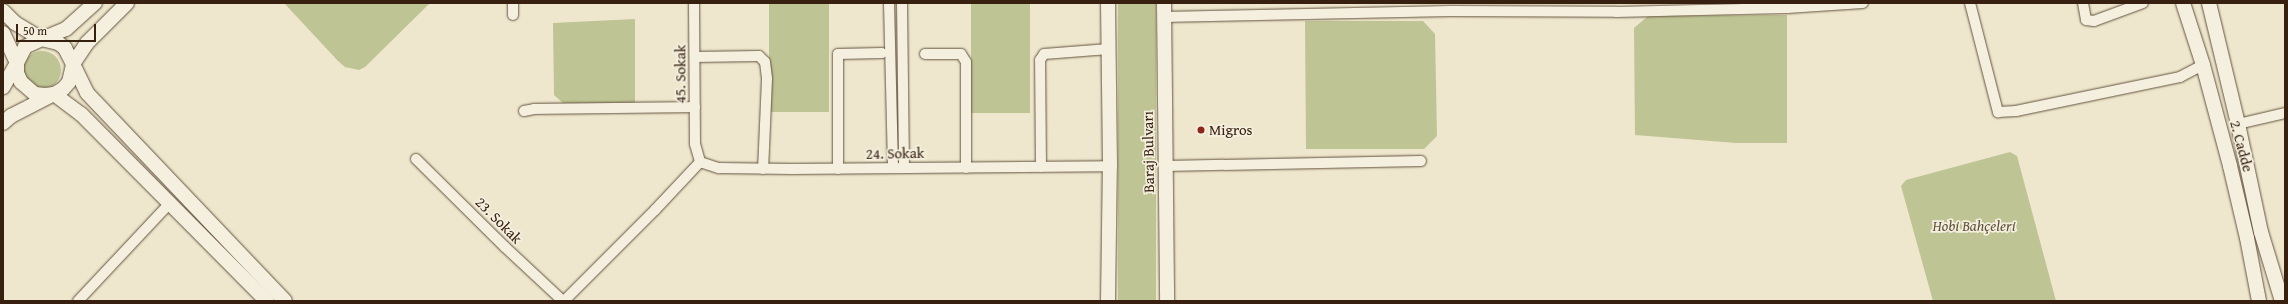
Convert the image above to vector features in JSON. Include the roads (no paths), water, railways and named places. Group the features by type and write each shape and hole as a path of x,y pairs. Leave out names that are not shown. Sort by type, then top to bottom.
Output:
{"main road":[{"path":"3,87 25,47 66,29 95,3"},
{"path":"3,123 11,116 54,94 69,82 73,64 88,43 127,3"},
{"path":"1108,3 1110,166 1108,301"},
{"name":"2. Cadde","path":"2183,3 2203,65 2247,238 2259,301"},
{"name":"2. Cadde","path":"2209,3 2238,124 2261,232 2282,301"},
{"name":"Baraj Bulvarı","path":"1163,10 1167,301"},
{"path":"3,11 15,23 42,39 58,43 65,48 87,93 285,301"},
{"path":"3,33 17,63 17,73 21,82 27,89 40,95 54,94 81,114 267,301"}],"street":[{"path":"513,15 514,3"},
{"name":"45. Sokak","path":"694,3 695,144 700,162"},
{"path":"889,3 893,168"},
{"path":"902,3 904,167"},
{"path":"1163,10 1686,10 1787,8 1863,3"},
{"path":"1970,3 1998,112 2016,111 2180,77 2203,65"},
{"path":"2083,3 2086,20 2094,21 2143,3"},
{"path":"1041,167 1040,60 1044,54 1109,49"},
{"path":"838,169 838,54 882,53"},
{"path":"926,54 961,54 966,62 966,168"},
{"path":"695,58 759,56 765,62 766,79 763,169"},
{"path":"524,112 541,109 695,107"},
{"path":"2238,124 2285,113"},
{"name":"23. Sokak","path":"416,159 505,247 564,301"},
{"path":"1165,166 1421,161"},
{"path":"564,301 656,210 700,162"},
{"name":"24. Sokak","path":"700,162 719,168 763,169 1110,166"},
{"path":"78,301 170,203"}],"place":[{"name":"Migros","path":"1201,130"}],"park label":[{"name":"Hobi Bahçeleri","path":"1974,226"}]}
